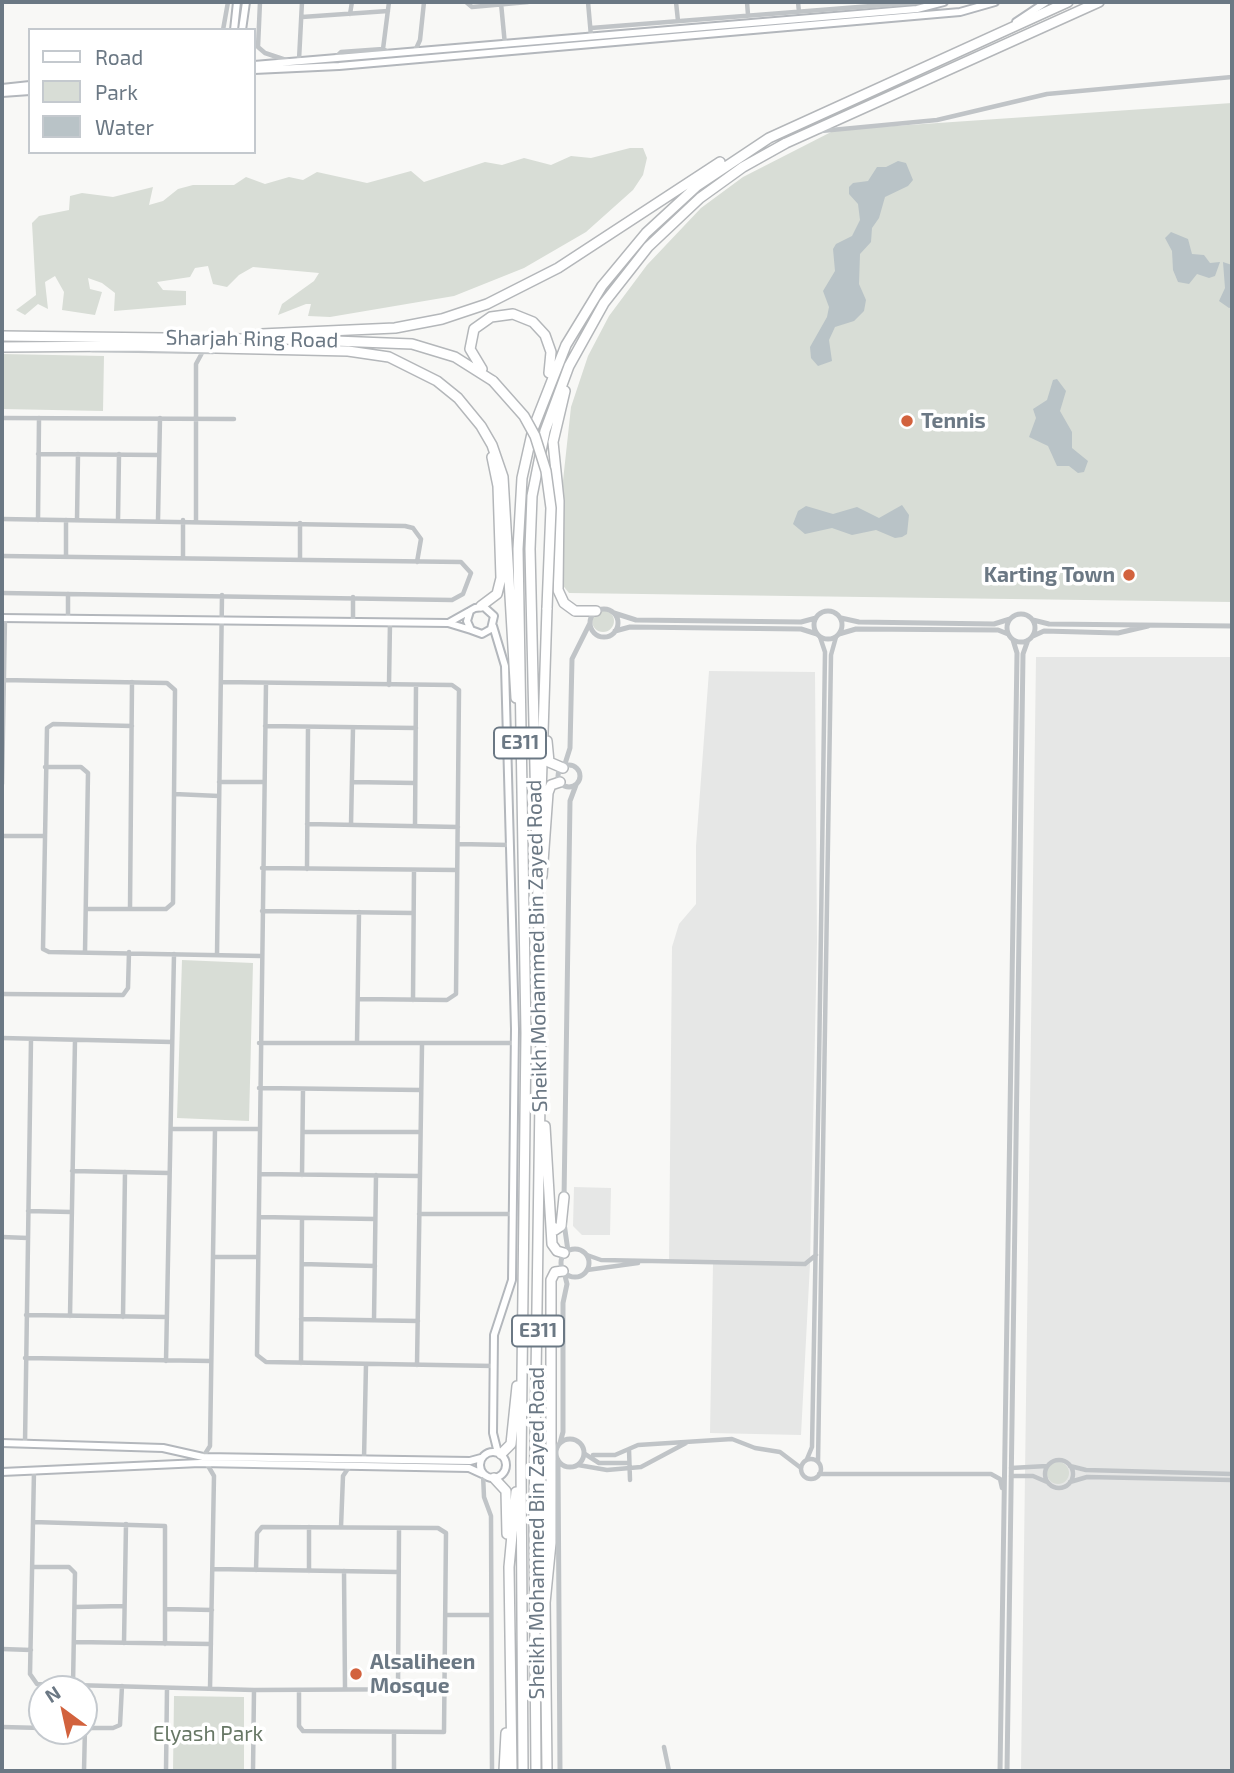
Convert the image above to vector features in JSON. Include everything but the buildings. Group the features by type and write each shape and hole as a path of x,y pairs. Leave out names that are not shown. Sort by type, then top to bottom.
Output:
{"highway":[{"name":"Sheikh Mohammed Bin Zayed Road","path":"523,1771 521,1462 526,1033 520,739 520,495 528,445 544,397 583,315 634,245 696,186 769,138 1068,2"},
{"name":"Sheikh Mohammed Bin Zayed Road","path":"536,1771 534,1582 541,1091 539,891 530,588 532,496 550,415 585,334 625,274 673,222 743,167 810,132 1099,2"},
{"path":"242,339 261,334 395,328 442,319 487,304 545,277 706,170 769,138"},
{"path":"536,844 541,816 551,521 546,471 535,436 524,416 471,354 471,334 477,325 491,317 507,314 523,317 542,330 550,346 551,365 544,397"},
{"path":"585,334 554,431 553,453 559,501 558,583 560,597 569,607 582,612 596,611"},
{"name":"Sharjah Ring Road","path":"2,336 412,344 455,358 493,381"},
{"name":"Sharjah Ring Road","path":"2,347 348,351 388,357 426,373 467,408"},
{"path":"467,408 492,456 499,497 501,583 497,594 481,607"},
{"path":"467,408 492,445 505,488 513,675 520,739"},
{"path":"544,684 548,758 552,765 564,767"},
{"path":"539,891 545,858 548,790 561,783"},
{"path":"541,1091 553,1247 566,1252"},
{"path":"552,1226 558,1230 561,1226 564,1198"},
{"path":"545,1603 551,1543 551,1280 555,1272 564,1271"},
{"path":"499,1453 510,1444 516,1392 522,1371"},
{"path":"509,1567 521,1462"},
{"path":"537,1463 543,1482 549,1771"},
{"path":"493,1478 506,1491 512,1771"},
{"path":"504,1771 510,1707"}],"main road":[{"path":"234,28 237,2"},
{"path":"242,28 246,2"},
{"path":"256,63 505,46 591,32 917,9 944,2"},
{"path":"256,71 947,13 972,10 995,2"},
{"path":"1009,29 1046,2"},
{"path":"2,88 28,85"},
{"path":"2,93 28,90"},
{"path":"2,1472 205,1460 469,1468 493,1478 506,1468 506,1460 499,1453 493,1433 495,1328 511,1285 515,1046 505,666 493,626 492,613 481,607 448,623"},
{"path":"470,611 467,621 471,630"},
{"path":"3,619 448,623 471,630 499,649"},
{"path":"478,634 489,632 493,626"},
{"path":"483,1474 483,1456 493,1433"},
{"path":"2,1443 163,1448 205,1460"},
{"path":"220,1461 470,1461 499,1453"},
{"path":"409,1467 421,1464 422,1460"}],"street":[{"path":"223,28 228,2"},
{"path":"260,2 258,47 265,53 289,61"},
{"path":"299,60 302,2"},
{"path":"351,14 352,2"},
{"path":"383,49 389,2"},
{"path":"413,53 420,40 424,2"},
{"path":"466,2 471,7 528,2"},
{"path":"589,2 591,32 678,21 748,15 775,17 868,4 922,2"},
{"path":"676,2 678,21"},
{"path":"747,2 748,15"},
{"path":"798,2 799,12"},
{"path":"501,3 505,46"},
{"path":"302,17 388,11"},
{"path":"420,40 429,52"},
{"path":"336,57 341,52 383,49 392,55"},
{"path":"810,132 937,120 1047,93 1232,77"},
{"path":"50,346 188,353 253,349"},
{"path":"188,353 196,364"},
{"path":"196,520 196,364 202,353"},
{"path":"2,418 234,419"},
{"path":"38,520 39,418"},
{"path":"158,520 160,418"},
{"path":"38,454 159,454"},
{"path":"77,520 78,454"},
{"path":"118,520 119,454"},
{"path":"2,519 196,520 409,526 421,539 417,562"},
{"path":"66,520 66,556"},
{"path":"183,520 183,558"},
{"path":"300,523 300,559"},
{"path":"2,556 464,563 471,573 464,590 448,599 2,593"},
{"path":"68,594 68,618"},
{"path":"217,955 222,595"},
{"path":"353,597 353,622"},
{"path":"570,801 558,774 564,767 570,748 572,659 596,611 605,609 636,620 801,622 816,618 827,611 859,622 980,624 998,623 1020,614 1049,624 1232,626"},
{"path":"614,613 618,624 615,631"},
{"path":"816,618 814,626 825,648 826,811"},
{"path":"819,1474 826,811 831,650 838,636 841,618"},
{"path":"2,784 3,619"},
{"path":"1008,634 1010,619"},
{"path":"1007,1771 1004,1492 1023,668 1024,650 1030,638 1033,620"},
{"path":"390,622 390,685"},
{"path":"590,623 593,632 601,636"},
{"path":"1013,640 1030,638 1048,631 1118,633 1158,625"},
{"path":"580,645 631,626 801,629 819,635 838,636 856,629 998,630 1008,634 1013,640 1017,653 1011,1476 1000,1771"},
{"path":"3,681 167,683 175,690 173,903 166,909 86,909"},
{"path":"130,909 132,682"},
{"path":"221,682 452,685 460,693 456,995 447,1000 358,999"},
{"path":"266,683 259,1043 258,1357 266,1362 494,1366"},
{"path":"415,826 416,685"},
{"path":"132,726 50,725 46,730 43,948 49,952 261,956"},
{"path":"265,726 416,729"},
{"path":"307,869 308,727"},
{"path":"351,825 352,728"},
{"path":"561,1771 560,1485 556,1451 563,1426 562,1309 566,1288 561,1264 566,1252 564,1198 570,801 580,775 570,748"},
{"path":"45,767 81,767 88,773 85,951"},
{"path":"564,767 577,769"},
{"path":"219,782 264,782"},
{"path":"352,782 415,783"},
{"path":"561,783 576,785"},
{"path":"174,794 219,796"},
{"path":"307,824 458,827"},
{"path":"2,836 44,836"},
{"path":"458,844 510,845"},
{"path":"262,868 458,870"},
{"path":"412,1000 414,870"},
{"path":"261,911 413,913"},
{"path":"357,1043 359,912"},
{"path":"2,994 123,995 128,988 129,952"},
{"path":"166,1361 174,954"},
{"path":"2,1038 172,1042"},
{"path":"24,1443 31,1039"},
{"path":"70,1315 75,1040"},
{"path":"259,1043 515,1046"},
{"path":"417,1365 422,1045"},
{"path":"801,1468 812,1447 822,1066"},
{"path":"259,1088 421,1090"},
{"path":"302,1175 303,1089"},
{"path":"171,1129 259,1129"},
{"path":"214,1476 205,1460 210,1446 215,1129"},
{"path":"303,1132 420,1132"},
{"path":"72,1171 169,1173"},
{"path":"124,1317 125,1172"},
{"path":"259,1174 420,1176"},
{"path":"374,1320 376,1175"},
{"path":"28,1211 71,1212"},
{"path":"419,1214 512,1216"},
{"path":"259,1217 375,1219"},
{"path":"301,1363 302,1218"},
{"path":"566,1235 584,1253 597,1260 805,1264 816,1272"},
{"path":"2,1237 28,1238"},
{"path":"566,1252 584,1253"},
{"path":"584,1253 587,1270"},
{"path":"805,1264 816,1255"},
{"path":"213,1257 258,1257"},
{"path":"566,1288 587,1270 649,1261"},
{"path":"302,1264 375,1266"},
{"path":"564,1271 578,1276"},
{"path":"26,1315 167,1317"},
{"path":"301,1319 418,1321"},
{"path":"26,1358 211,1361"},
{"path":"365,1459 366,1364"},
{"path":"563,1426 573,1439 582,1444 585,1454 596,1462 612,1467"},
{"path":"560,1444 573,1439"},
{"path":"593,1455 612,1455 629,1449 687,1442 736,1440 755,1448 783,1453 801,1468 807,1478 819,1474 991,1474 1000,1479 1004,1492"},
{"path":"558,1460 565,1466 612,1467 650,1464 687,1442"},
{"path":"210,1446 220,1461 214,1476 210,1689"},
{"path":"629,1449 630,1480"},
{"path":"560,1485 585,1454"},
{"path":"807,1459 818,1462"},
{"path":"1011,1468 1048,1466 1058,1460 1086,1470 1232,1474"},
{"path":"335,1465 342,1476 341,1527"},
{"path":"342,1476 350,1466"},
{"path":"1048,1466 1045,1475 1048,1483"},
{"path":"1070,1466 1073,1472 1070,1482"},
{"path":"30,1675 34,1471"},
{"path":"483,1474 491,1516 492,1771"},
{"path":"1011,1476 1033,1476 1060,1487 1087,1477 1232,1480"},
{"path":"484,1489 493,1478"},
{"path":"33,1522 161,1525 167,1528 165,1644"},
{"path":"124,1643 126,1524"},
{"path":"309,1527 309,1571"},
{"path":"256,1570 259,1528 438,1528 446,1533 444,1732 303,1731 299,1726 299,1690"},
{"path":"398,1689 399,1528"},
{"path":"33,1567 74,1570 73,1675"},
{"path":"213,1569 398,1572"},
{"path":"344,1571 345,1688"},
{"path":"75,1607 124,1606"},
{"path":"166,1609 212,1610"},
{"path":"446,1615 490,1615"},
{"path":"74,1642 211,1644"},
{"path":"2,1649 31,1650"},
{"path":"98,1686 254,1690 446,1689"},
{"path":"98,1728 118,1727 122,1686"},
{"path":"166,1771 167,1688"},
{"path":"253,1771 254,1690"},
{"path":"2,1727 28,1728"},
{"path":"394,1733 394,1771"},
{"path":"84,1771 85,1745"},
{"path":"664,1747 669,1771"}],"shaded area":[{"path":"1036,657 1232,657 1232,1771 1021,1771"},
{"path":"709,671 815,672 817,941 810,1264 801,1435 710,1433 713,1264 669,1263 672,947 679,924 696,904 696,846"},
{"path":"574,1187 611,1188 610,1235 582,1235 573,1226"}],"green space":[{"path":"1232,103 1232,602 569,593 561,583 562,490 571,407 588,356 609,316 647,265 701,208 743,177 835,130"},
{"path":"630,148 643,148 647,158 643,175 633,190 586,232 524,268 454,296 330,317 308,316 311,304 306,304 278,315 282,304 314,281 319,273 253,267 239,275 227,287 213,284 208,266 195,268 190,277 157,282 163,290 186,291 186,305 114,311 115,293 102,283 88,278 90,289 102,292 95,315 62,310 64,292 55,276 45,282 48,309 38,304 25,315 16,310 36,295 32,223 39,216 69,210 70,196 82,193 113,197 153,187 149,205 163,201 178,189 193,185 234,185 246,177 265,184 289,177 303,180 317,172 367,183 411,171 424,182 485,162 502,165 524,158 551,165 571,156 591,158"},
{"path":"2,354 104,356 103,411 2,409"},
{"path":"599,610 607,610 614,617 614,625 607,632 599,632 592,625 592,617"},
{"path":"182,960 253,963 249,1121 177,1118"},
{"path":"1054,1462 1062,1462 1069,1469 1069,1477 1062,1484 1054,1484 1047,1477 1047,1469"},
{"name":"Elyash Park","path":"174,1696 244,1697 244,1771 173,1771"}],"water":[{"path":"898,161 906,163 913,180 908,186 885,197 879,218 872,228 871,242 860,254 859,284 866,300 864,311 854,321 835,327 829,340 832,361 818,366 811,358 810,347 827,317 829,307 823,291 835,271 833,249 836,244 852,236 860,220 858,204 849,194 849,187 853,183 868,181 877,167 886,167"},
{"path":"1171,232 1188,239 1192,254 1204,255 1210,263 1220,262 1215,276 1209,278 1197,274 1189,284 1178,282 1173,270 1172,251 1165,238"},
{"path":"1223,262 1232,265 1232,307 1229,308 1219,301 1225,288"},
{"path":"1057,379 1066,391 1060,411 1072,432 1072,448 1088,461 1084,472 1078,473 1069,466 1057,466 1048,446 1029,437 1036,418 1033,409 1047,400 1053,380"},
{"path":"902,505 909,515 907,534 902,537 895,538 876,530 852,535 832,528 805,534 793,524 798,511 806,506 833,514 857,507 879,518"}],"place":[{"name":"Tennis","path":"907,421"},
{"name":"Karting Town","path":"1129,575"},
{"name":"Alsaliheen Mosque","path":"356,1674"}]}
